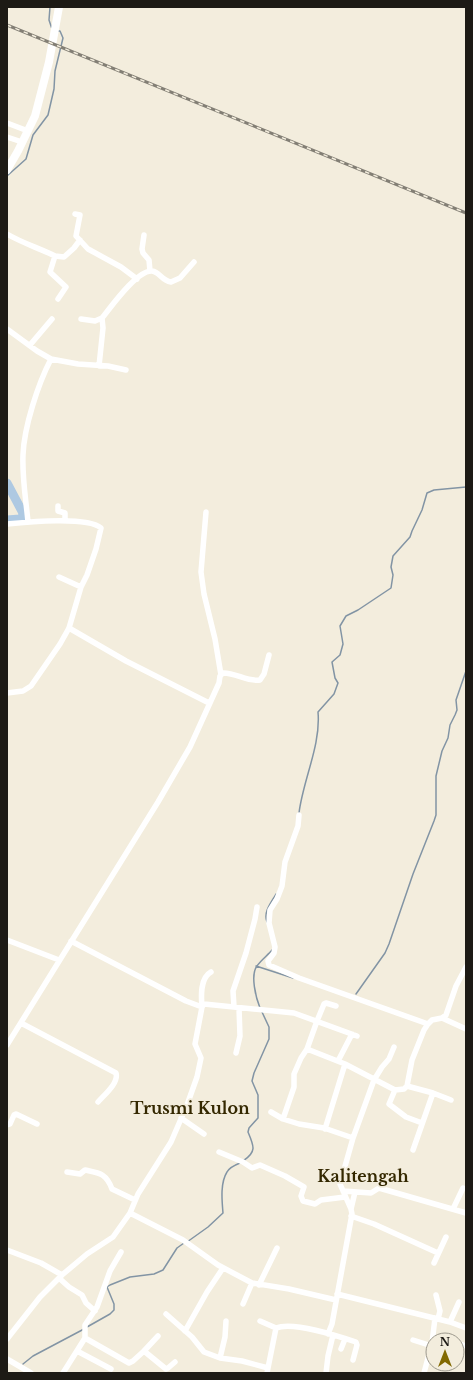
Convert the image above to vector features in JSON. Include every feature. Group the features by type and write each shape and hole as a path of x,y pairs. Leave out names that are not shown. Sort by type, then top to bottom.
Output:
{"street":[{"path":"7,170 35,116 49,62 59,7"},
{"path":"7,123 28,131"},
{"path":"7,137 22,142"},
{"path":"75,214 80,216 75,235 88,249 137,279"},
{"path":"7,234 17,240 55,256 64,257 68,255 80,240"},
{"path":"144,235 142,249 149,260 150,271"},
{"path":"55,256 50,272 66,287 58,299"},
{"path":"81,319 96,321 102,318 122,293 137,279 150,271 158,273 162,278 171,282 180,278 194,262"},
{"path":"98,366 103,328 102,318"},
{"path":"30,345 52,319"},
{"path":"7,328 37,351 51,359 126,370"},
{"path":"28,522 23,485 23,454 31,411 51,359"},
{"path":"58,506 58,511 64,513 65,521"},
{"path":"7,1045 158,802 190,747 222,674 204,594 201,572 206,512"},
{"path":"7,524 65,521 95,524 101,528 96,549 81,587 69,628 48,663 31,686 23,691 7,693"},
{"path":"59,577 81,587"},
{"path":"69,628 126,661 209,703"},
{"path":"222,674 226,673 242,678 257,681 260,680 264,674 269,655"},
{"path":"299,815 298,826 285,862 282,886 269,913 269,926 275,948 274,953 268,961 269,965 299,978 428,1024"},
{"path":"236,1053 240,1036 234,992 246,954 255,919 256,907"},
{"path":"7,940 59,960"},
{"path":"71,941 186,1001 202,1007"},
{"path":"308,1049 345,1064 395,1090 404,1089 407,1086 412,1060 428,1024 432,1020 442,1018 448,1012 453,993 466,967"},
{"path":"7,1339 40,1297 60,1277 87,1254 113,1237 130,1213 170,1142 182,1118 201,1058 195,1044 202,1007 203,982 206,976 211,972"},
{"path":"283,1119 294,1087 294,1074 301,1058 308,1049 324,1004 326,1003 336,1006"},
{"path":"202,1007 204,1004 207,1004 294,1013 354,1035 338,1061"},
{"path":"442,1018 466,1029"},
{"path":"21,1023 116,1073 116,1078 109,1090 98,1102"},
{"path":"351,1209 340,1184 353,1138 374,1080 389,1059 394,1047"},
{"path":"325,1129 345,1064"},
{"path":"407,1086 433,1093 451,1100"},
{"path":"395,1090 389,1104 406,1117 422,1123"},
{"path":"413,1150 433,1093"},
{"path":"271,1112 283,1119 325,1129 353,1138"},
{"path":"7,1124 10,1124 14,1115 16,1114 37,1124"},
{"path":"182,1118 204,1134"},
{"path":"219,1152 252,1168 262,1166 285,1176 302,1186 304,1188 301,1196 302,1201 315,1204 320,1200 344,1194 355,1192 371,1193 379,1188 466,1213"},
{"path":"66,1172 80,1174 85,1170 102,1174 109,1181 112,1188 136,1200"},
{"path":"453,1209 463,1188"},
{"path":"326,1373 336,1297 355,1192"},
{"path":"130,1213 186,1242 223,1268 252,1283 336,1297 450,1322 466,1328"},
{"path":"351,1216 374,1224 438,1253"},
{"path":"434,1263 446,1236"},
{"path":"259,1284 277,1248"},
{"path":"7,1250 41,1263 60,1277 69,1288 82,1295 86,1303 95,1311"},
{"path":"63,1373 78,1351 85,1336 85,1326 95,1311 110,1271 121,1252"},
{"path":"185,1331 207,1292 223,1268"},
{"path":"243,1304 252,1283"},
{"path":"434,1332 436,1319 440,1311 436,1295"},
{"path":"450,1322 459,1302"},
{"path":"166,1314 192,1337 204,1352 220,1358 242,1361 268,1371 276,1328"},
{"path":"220,1358 225,1337 226,1321"},
{"path":"260,1321 276,1328 299,1328 331,1334 357,1343 353,1360"},
{"path":"85,1336 129,1363 158,1336"},
{"path":"340,1349 345,1339"},
{"path":"413,1340 425,1344"},
{"path":"144,1350 166,1369 175,1362"},
{"path":"78,1351 111,1369"},
{"path":"7,1359 25,1370"}],"waterway":[{"path":"50,7 49,20 52,29"},
{"path":"7,176 26,159 33,135 48,115 54,89 55,71 63,38 60,31 58,31"},
{"path":"7,483 24,515 20,519 7,520"},
{"path":"299,813 317,737 318,712 334,694 338,683 335,678 332,662 340,655 343,644 340,626 346,616 358,610 391,588 393,575 391,567 393,556 410,537 422,510 427,493 434,490 466,487"},
{"path":"356,994 385,953 413,874 434,821 436,815 436,776 442,751 448,738 450,725 457,710 456,700 466,671"},
{"path":"267,922 267,911 276,894"},
{"path":"260,1008 254,987 255,970 272,950"},
{"path":"256,966 293,978"},
{"path":"243,1161 251,1155 253,1145 248,1132 249,1128 258,1118 258,1095 252,1081 269,1039 269,1027 262,1012"},
{"path":"187,1242 208,1227 223,1213 223,1181 229,1169 240,1163"},
{"path":"87,1327 110,1314 114,1310 114,1304 107,1287 130,1277 154,1274 163,1270 177,1248 184,1243"},
{"path":"23,1364 33,1356 84,1329"}],"railway":[{"path":"7,25 466,213"}],"district":[{"name":"Trusmi Kulon","path":"190,1108"},
{"name":"Kalitengah","path":"363,1176"}]}
